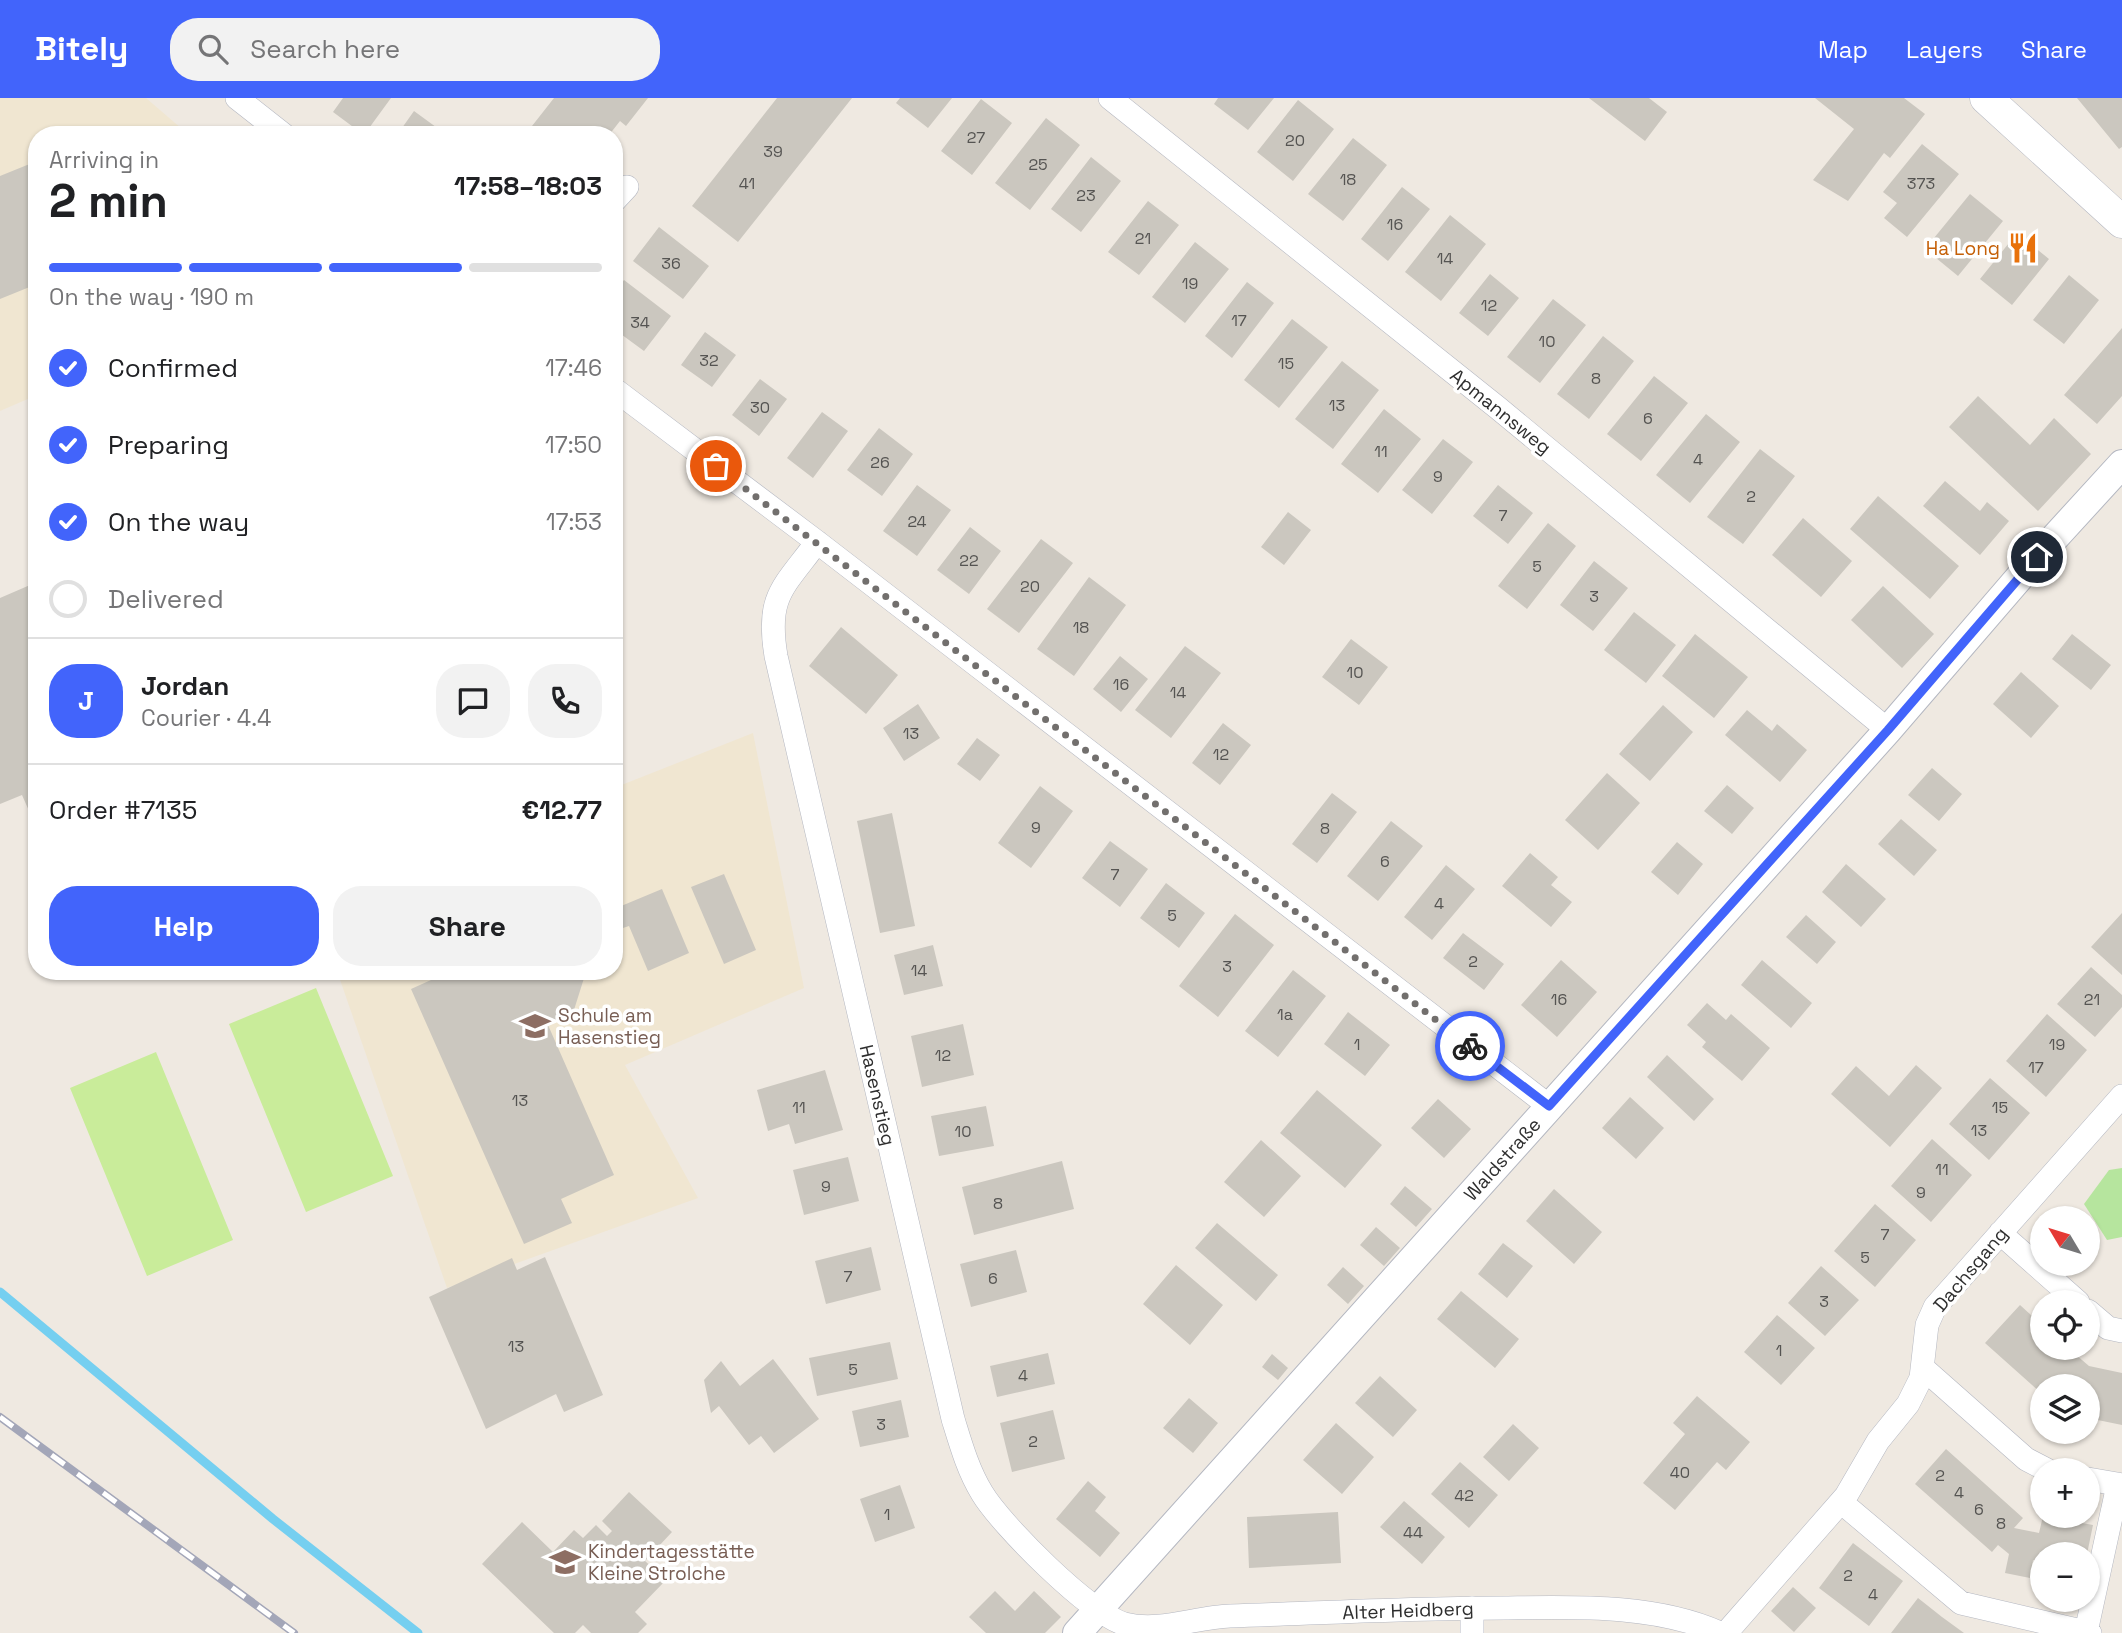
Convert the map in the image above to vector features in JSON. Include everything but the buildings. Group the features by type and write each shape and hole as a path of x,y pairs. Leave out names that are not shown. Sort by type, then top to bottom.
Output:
{"main road":[{"path":"1986,98 2122,222"}],"street":[{"path":"237,98 273,126"},
{"name":"Apmannsweg","path":"1110,98 1498,408 1888,730"},
{"path":"623,396 1549,1106"},
{"name":"Waldstraße","path":"1077,1633 1888,730 2037,557 2122,464"},
{"name":"Hasenstieg","path":"817,542 780,591 774,605 773,635 953,1419 968,1465 982,1494 1001,1519 1043,1562 1098,1610"},
{"name":"Dachsgang","path":"1726,1633 1850,1491 1878,1441 1908,1404 1919,1385 1926,1331 1933,1311 2122,1096"},
{"path":"2000,1233 2064,1290"},
{"path":"2100,1321 2108,1328 2122,1331"},
{"path":"1923,1368 2030,1461"},
{"path":"1841,1502 1961,1603 2088,1632 2120,1485 2100,1481"},
{"name":"Alter Heidberg","path":"1098,1610 1122,1623 1141,1627 1218,1616 1565,1607 1640,1613 1692,1622 1720,1633"},
{"path":"1472,1608 1472,1633"}],"shaded area":[{"path":"0,98 146,98 179,126 28,126 28,399 0,411"},
{"name":"Schule am Hasenstieg","path":"753,733 804,988 625,1065 698,1198 447,1288 340,980 623,980 623,784"}],"green space":[{"path":"316,988 393,1176 306,1212 229,1024"},
{"path":"156,1052 233,1240 147,1276 70,1088"},
{"path":"2122,1168 2122,1237 2107,1240 2100,1229 2100,1206 2084,1204 2109,1170"}],"waterway":[{"path":"0,1292 273,1519 418,1633"}],"railway":[{"path":"0,1417 294,1633"}],"way so far":[{"path":"716,466 1470,1046"}],"place":[{"name":"Ha Long","path":"2023,248"},
{"name":"Schule am Hasenstieg","path":"535,1026"},
{"name":"Kindertagesstätte Kleine Strolche","path":"565,1562"}],"route":[{"path":"1470,1046 1549,1106 1888,730 2037,557"}]}
